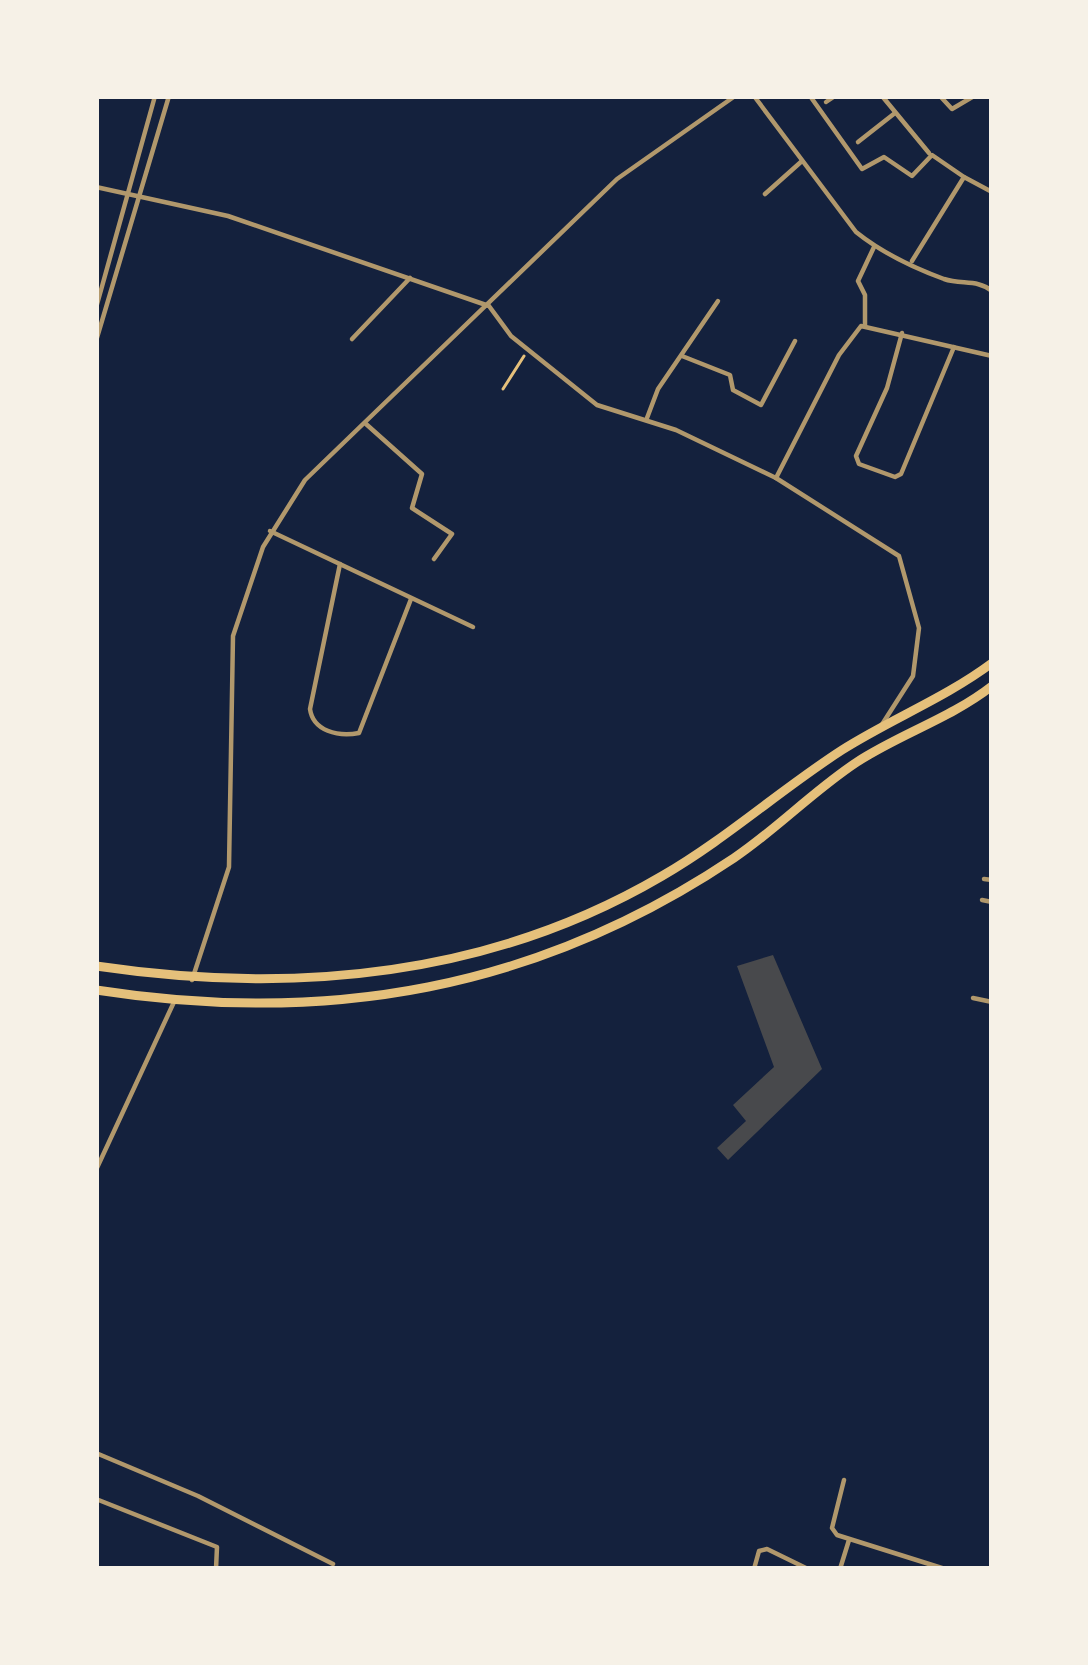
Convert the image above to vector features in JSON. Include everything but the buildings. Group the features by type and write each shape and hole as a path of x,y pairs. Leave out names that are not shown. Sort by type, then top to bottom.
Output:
{"highway":[{"path":"96,966 192,980 374,975 480,954 545,931 658,879 878,730 928,705 992,663"},
{"path":"96,990 174,1002 305,1004 382,998 515,967 618,924 735,857 854,764 992,686"}],"street":[{"path":"96,308 155,96"},
{"path":"96,341 170,96"},
{"path":"192,980 229,867 233,636 270,531 305,480 632,166 735,96"},
{"path":"754,96 832,206 874,247 992,291"},
{"path":"810,96 865,169 884,157 912,176 932,155 992,192"},
{"path":"826,102 835,96"},
{"path":"882,96 928,153"},
{"path":"940,96 952,110 974,96"},
{"path":"858,142 895,113"},
{"path":"765,194 802,161"},
{"path":"910,263 964,177"},
{"path":"96,188 292,236 489,306 528,350 597,405 704,442 776,478 899,556 918,610 916,654 913,676 878,730"},
{"path":"776,478 839,355 865,325 865,295 858,281 874,247"},
{"path":"352,339 410,278"},
{"path":"646,420 658,389 718,301"},
{"path":"865,325 992,356"},
{"path":"902,333 887,388 856,456 859,464 895,477 901,474 954,347"},
{"path":"682,356 730,375 733,390 761,404 795,341"},
{"path":"366,424 422,473 412,508 452,534 434,559"},
{"path":"270,531 473,627"},
{"path":"340,565 310,709 323,729 358,733 412,598"},
{"path":"982,900 992,902"},
{"path":"974,998 992,1002"},
{"path":"96,1170 174,1002"},
{"path":"96,1453 198,1496 333,1564"},
{"path":"844,1480 832,1528 849,1540 945,1569"},
{"path":"96,1499 217,1547 216,1569"},
{"path":"840,1569 849,1540"},
{"path":"754,1569 759,1551 767,1549 808,1569"}],"path":[{"path":"503,389 528,350"}]}
